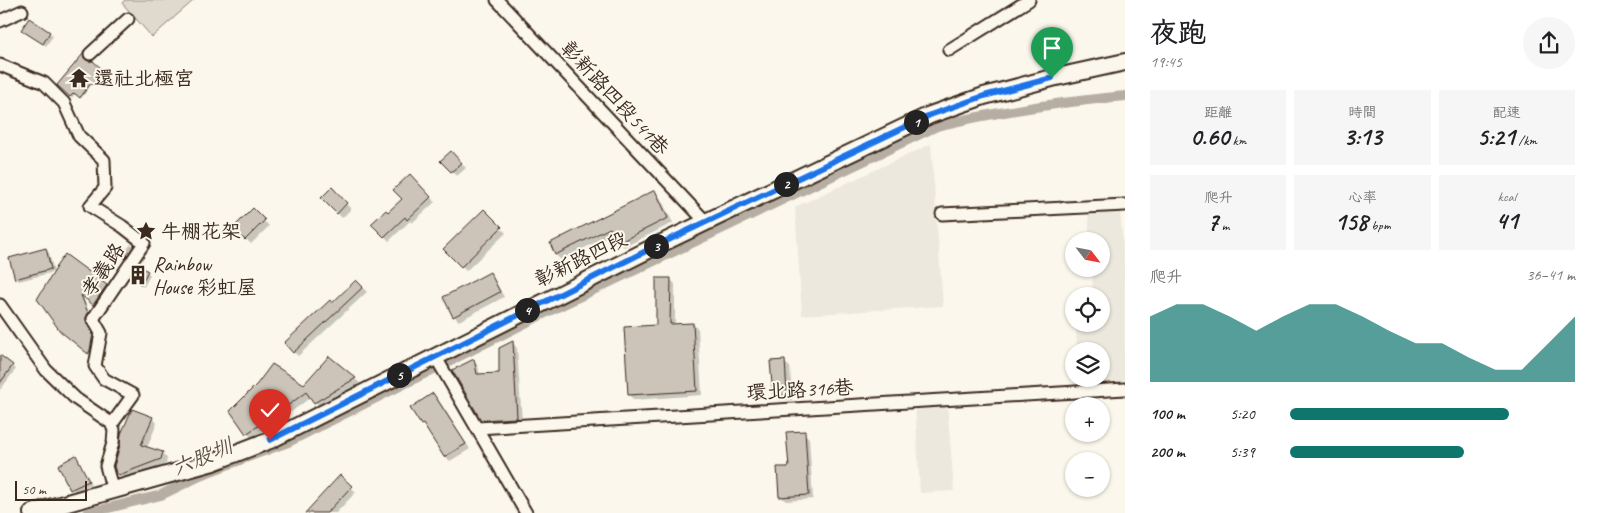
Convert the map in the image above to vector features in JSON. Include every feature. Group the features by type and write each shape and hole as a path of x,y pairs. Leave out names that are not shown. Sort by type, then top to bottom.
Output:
{"street":[{"name":"彰新路四段541巷","path":"497,0 706,222"},
{"path":"949,50 1029,0"},
{"path":"0,21 22,11"},
{"path":"90,54 128,19"},
{"name":"彰新路四段","path":"32,513 213,462 270,440 706,222 930,115 984,96 1052,78 1125,62"},
{"name":"孝義路","path":"0,65 44,83 64,103 79,136 104,160 106,188 90,206 122,226 144,243 93,319 101,333 95,366 104,379 133,395 112,424"},
{"path":"942,214 1125,205"},
{"path":"0,305 46,370 76,399 106,418 112,424 114,430 113,443 106,466 113,491"},
{"path":"436,356 526,513"},
{"name":"環北路316巷","path":"477,428 1125,389"}],"shaded area":[{"path":"125,0 194,0 152,37 122,3"},
{"path":"931,144 943,306 802,315 795,207"},
{"path":"1088,209 1120,210 1125,269 1125,385 1110,385 1110,342 1077,342 1076,332 1110,332 1110,287 1093,287 1092,278 1110,278 1110,232 1089,232"},
{"path":"947,402 954,491 920,493 915,404"}],"building":[{"path":"29,18 50,32 43,44 21,30"},
{"name":"還社北極宮","path":"83,54 85,59 93,61 104,71 93,85 91,83 80,98 74,93 70,97 57,85"},
{"path":"451,151 462,163 451,172 440,161"},
{"path":"410,174 431,197 407,220 405,217 384,237 371,224 402,199 393,190"},
{"path":"332,187 347,203 337,214 321,198"},
{"path":"655,190 668,218 618,243 610,228 555,255 550,243"},
{"path":"253,208 265,220 245,240 233,228"},
{"path":"484,209 502,227 461,267 443,249"},
{"path":"46,248 51,269 15,279 9,258"},
{"path":"65,254 107,285 93,305 81,295 88,313 86,322 93,334 88,354 60,331 37,299"},
{"name":"Rainbow House 彩虹屋","path":"138,266 148,271 141,284 129,279"},
{"path":"490,272 500,292 453,317 443,297"},
{"path":"656,278 671,278 670,324 693,323 697,391 628,395 624,327 656,325"},
{"path":"356,280 363,287 293,353 284,343 330,300 332,303"},
{"path":"513,341 517,418 481,420 452,370 474,359 477,374 499,373 499,348"},
{"path":"0,355 13,365 0,383"},
{"path":"329,356 356,378 314,403 306,392 246,434 230,411 257,384 272,364 304,384"},
{"path":"785,360 787,395 773,396 770,361"},
{"path":"433,393 466,444 444,457 423,424 421,425 410,408"},
{"path":"132,409 153,417 141,445 163,452 161,459 119,475 116,473 114,466 121,434"},
{"path":"805,431 809,495 779,497 777,467 789,467 786,432"},
{"path":"76,455 89,481 70,490 58,465"},
{"path":"340,475 352,486 327,513 305,513"}],"waterway":[{"name":"六股圳","path":"88,513 161,495 208,472 288,442 549,311 937,126 1031,108 1125,96"}],"place":[{"name":"還社北極宮","path":"79,78"},
{"name":"牛棚花架","path":"146,231"},
{"name":"Rainbow House 彩虹屋","path":"138,275"}],"route":[{"path":"270,440 660,244 930,115 984,96 1052,78"}]}
